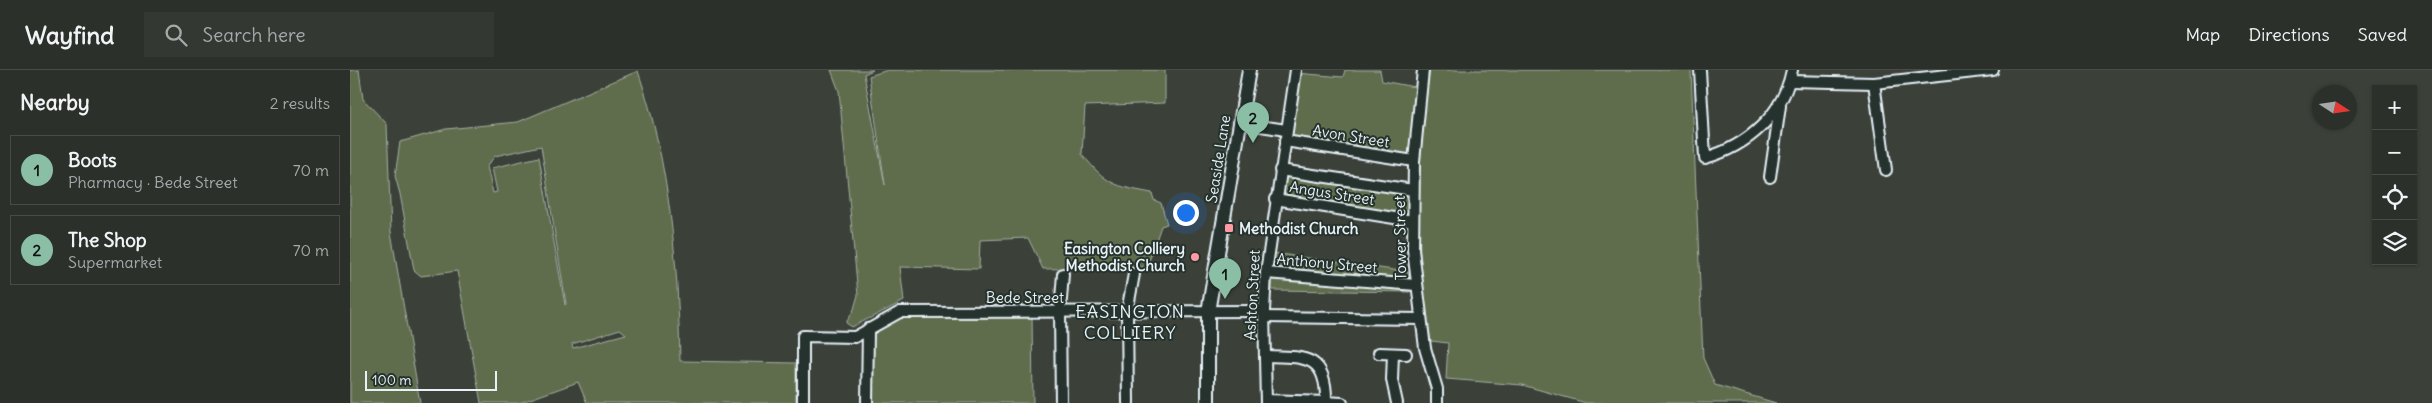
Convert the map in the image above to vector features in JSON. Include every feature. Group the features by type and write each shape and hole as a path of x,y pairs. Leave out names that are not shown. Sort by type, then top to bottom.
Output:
{"main road":[{"name":"Seaside Lane","path":"1208,403 1208,312 1249,70"}],"street":[{"name":"Ashton Street","path":"1266,402 1264,314 1266,273 1296,70"},
{"name":"Tower Street","path":"1423,70 1414,161 1413,250 1421,319 1426,348 1437,389 1437,403"},
{"path":"1700,70 1705,158 1727,152 1768,121 1781,102 1790,81 1792,70"},
{"path":"1790,81 1874,83 1910,75 1993,70"},
{"path":"1874,83 1886,170"},
{"path":"1770,176 1781,102"},
{"name":"Avon Street","path":"1240,123 1285,136 1414,161"},
{"path":"1280,170 1414,190"},
{"name":"Angus Street","path":"1276,199 1414,221"},
{"name":"Anthony Street","path":"1266,273 1416,285"},
{"path":"1061,403 1060,312 1063,274"},
{"path":"1128,403 1127,312 1134,274"},
{"name":"Bede Street","path":"803,403 803,336 855,337 900,312 1208,312 1421,319"},
{"path":"867,403 868,330"},
{"path":"1379,353 1406,354"},
{"path":"1393,354 1392,380 1397,403"},
{"path":"1265,356 1299,357 1310,360 1319,366 1325,378 1326,402"},
{"path":"1266,402 1342,403"}],"green space":[{"path":"350,70 359,70 363,99 387,124 391,232 420,403 350,403"},
{"path":"831,70 873,70 864,74 885,185 869,76 888,70 1165,70 1165,103 1085,106 1082,154 1105,178 1120,186 1152,193 1154,200 1161,203 1167,224 1161,226 1147,267 1043,269 1028,238 980,240 979,269 900,267 904,301 852,327 846,323 854,309 858,295 839,91"},
{"path":"1345,70 1380,70 1382,81 1420,88 1414,161 1285,141 1296,73 1343,77"},
{"path":"1430,70 1691,70 1703,358 1715,385 1776,403 1586,403 1522,385 1446,379 1448,343 1431,341 1421,273 1419,239 1422,138"},
{"path":"638,71 649,106 665,178 674,251 680,361 796,363 796,403 587,403 578,382 519,403 481,403 457,271 421,276 414,270 395,176 400,142 446,129 518,122","holes":["541,146 566,304 565,305 539,157 492,168 497,192 493,193 487,166 495,156","620,329 626,334 573,348 572,344"]},
{"path":"1280,170 1413,190 1413,221 1275,199"},
{"path":"1273,253 1408,272 1410,292 1272,290"},
{"path":"900,312 1032,312 1033,403 867,403 868,329"}],"place":[{"name":"The Shop","path":"1253,143"},
{"name":"Methodist Church","path":"1229,228"},
{"name":"Easington Colliery Methodist Church","path":"1195,257"},
{"name":"Boots","path":"1225,299"}],"district":[{"name":"EASINGTON COLLIERY","path":"1130,321"}]}
